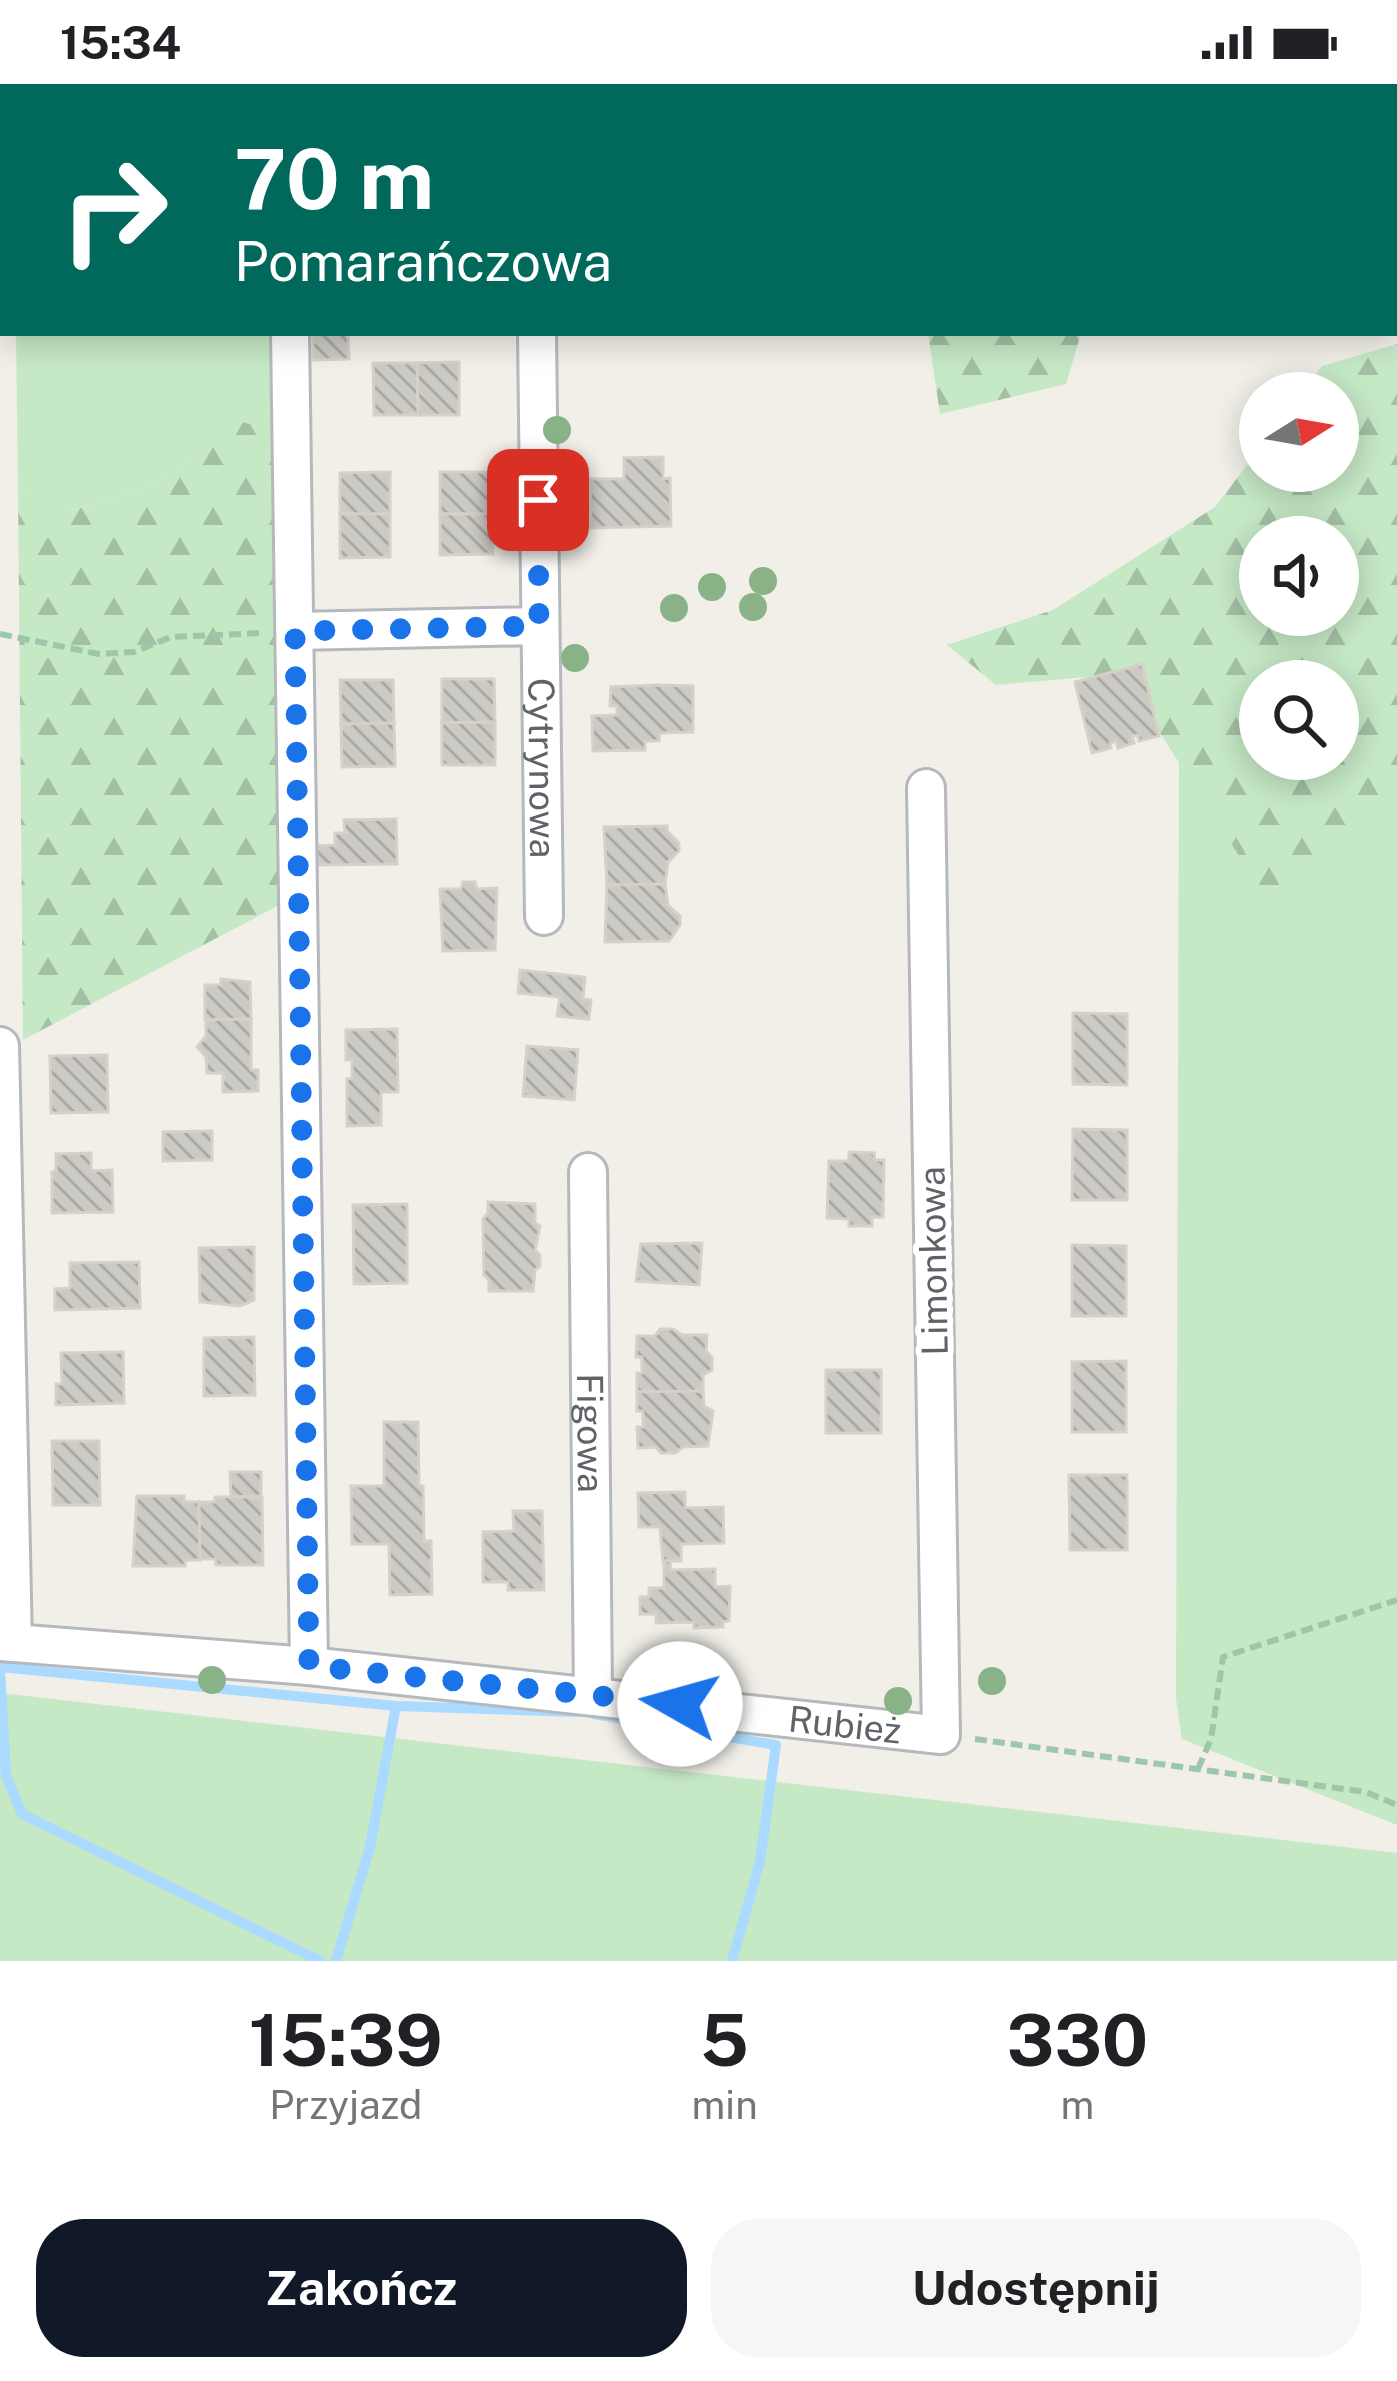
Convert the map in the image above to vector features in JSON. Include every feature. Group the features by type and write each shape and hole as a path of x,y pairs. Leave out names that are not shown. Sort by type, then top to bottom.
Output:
{"street":[{"path":"290,336 309,1666"},
{"name":"Cytrynowa","path":"537,336 544,916"},
{"path":"295,631 539,626"},
{"name":"Limonkowa","path":"926,788 941,1735"},
{"path":"0,1046 6,1643"},
{"name":"Figowa","path":"588,1172 593,1694"},
{"name":"Rubież","path":"6,1643 309,1666 941,1735"}],"path":[{"path":"0,634 99,654 134,652 171,637 295,631"},
{"path":"1198,1769 1210,1739 1223,1657 1397,1600"},
{"name":"Rubież","path":"941,1735 1366,1792 1397,1805"}],"green space":[{"path":"16,336 285,336 282,465 235,420 198,455 142,490 68,511 18,488"},
{"path":"928,336 1080,336 1066,384 940,414"},
{"path":"1397,344 1397,808 1270,904 1122,674 996,685 947,645 1053,610 1215,507 1239,476 1239,492 1359,492 1359,372 1318,372 1322,366"},
{"path":"234,420 269,429 289,485 296,851 279,905 23,1040 18,488 69,511 142,490 198,455"},
{"path":"1179,762 1270,903 1397,808 1397,1825 1182,1739 1176,1699"},
{"path":"0,1693 1397,1853 1397,1961 0,1961"}],"building":[{"path":"313,336 348,336 349,359 313,360"},
{"path":"459,362 459,415 418,415 417,363"},
{"path":"373,363 417,363 418,415 374,415"},
{"path":"663,457 663,479 670,478 671,526 591,528 590,479 624,479 624,458"},
{"path":"390,472 390,514 340,514 340,473"},
{"path":"440,472 492,472 492,514 440,514"},
{"path":"340,514 390,514 390,557 340,558"},
{"path":"440,514 492,514 493,554 440,555"},
{"path":"1142,664 1159,736 1139,741 1138,735 1132,736 1134,743 1118,748 1116,741 1110,743 1111,748 1092,753 1075,682"},
{"path":"442,679 494,679 495,722 442,723"},
{"path":"340,680 393,680 394,723 341,724"},
{"path":"693,686 693,732 660,733 659,741 645,741 645,750 593,751 592,716 617,715 617,706 610,706 611,687"},
{"path":"495,722 495,765 442,765 442,723"},
{"path":"394,723 395,766 342,767 341,724"},
{"path":"396,819 397,864 317,865 317,846 335,845 335,833 345,833 344,820"},
{"path":"667,826 679,851 668,862 665,884 607,885 604,827"},
{"path":"463,882 475,882 477,889 497,888 495,950 443,951 440,889 461,889"},
{"path":"665,884 668,905 680,916 680,925 669,941 605,942 607,885"},
{"path":"520,970 585,977 583,999 591,1000 589,1019 557,1016 560,997 518,993"},
{"path":"221,979 250,982 251,1019 205,1020 205,985 221,985"},
{"path":"1073,1013 1127,1014 1127,1085 1073,1084"},
{"path":"251,1019 251,1070 258,1070 258,1091 223,1092 223,1073 207,1073 206,1057 197,1047 206,1036 206,1020"},
{"path":"397,1029 398,1092 381,1092 381,1125 347,1126 352,1060 346,1060 346,1030"},
{"path":"527,1046 578,1050 574,1100 523,1096"},
{"path":"107,1055 108,1112 51,1113 50,1056"},
{"path":"1073,1129 1127,1130 1127,1200 1072,1200"},
{"path":"212,1131 212,1160 163,1161 163,1132"},
{"path":"849,1152 874,1153 875,1160 884,1160 883,1217 872,1217 872,1226 849,1226 849,1219 827,1218 829,1161 849,1161"},
{"path":"91,1153 91,1171 112,1170 113,1212 52,1213 56,1154"},
{"path":"488,1202 535,1204 535,1223 540,1226 535,1250 540,1266 535,1270 533,1291 489,1291 484,1275 483,1219"},
{"path":"407,1204 407,1283 354,1284 353,1205"},
{"path":"702,1243 699,1285 636,1281 641,1244"},
{"path":"1072,1245 1126,1246 1126,1316 1072,1316"},
{"path":"254,1247 254,1300 240,1306 200,1302 199,1248"},
{"path":"139,1262 140,1308 55,1310 55,1289 70,1288 70,1263"},
{"path":"660,1329 707,1335 712,1370 703,1375 703,1391 637,1392 642,1357 636,1357 637,1336 655,1336"},
{"path":"254,1337 255,1395 204,1396 204,1338"},
{"path":"123,1352 124,1403 56,1405 56,1384 62,1384 61,1353"},
{"path":"1126,1361 1126,1432 1072,1432 1072,1362"},
{"path":"826,1370 881,1370 881,1433 826,1433"},
{"path":"703,1391 704,1406 713,1411 708,1446 683,1447 675,1453 638,1448 637,1427 643,1427 643,1411 637,1411 637,1392"},
{"path":"384,1422 418,1422 419,1486 423,1486 424,1541 431,1541 432,1594 390,1595 389,1544 352,1544 351,1486 384,1486"},
{"path":"52,1441 99,1441 100,1505 53,1505"},
{"path":"230,1472 261,1472 261,1496 231,1497"},
{"path":"1069,1475 1127,1475 1127,1550 1070,1550"},
{"path":"685,1492 685,1508 723,1507 724,1543 681,1544 681,1561 663,1561 660,1527 639,1527 638,1493"},
{"path":"137,1496 184,1496 184,1502 199,1502 200,1560 185,1560 185,1566 133,1566"},
{"path":"215,1497 262,1497 263,1565 216,1565 216,1559 200,1559 199,1502 215,1502"},
{"path":"513,1511 542,1511 544,1590 508,1590 508,1582 483,1582 483,1532 514,1531"},
{"path":"664,1561 670,1561 671,1570 715,1569 715,1587 730,1586 729,1621 723,1627 656,1623 656,1614 640,1614 640,1597 649,1597 649,1588 664,1588"}],"waterway":[{"path":"0,1667 396,1706 576,1712"},
{"path":"0,1667 6,1776 22,1814 320,1961"},
{"path":"336,1961 370,1847 396,1706"},
{"path":"594,1714 776,1745 760,1862 732,1961"}],"route":[{"path":"538,500 539,626 295,631 309,1666 680,1704"}]}
